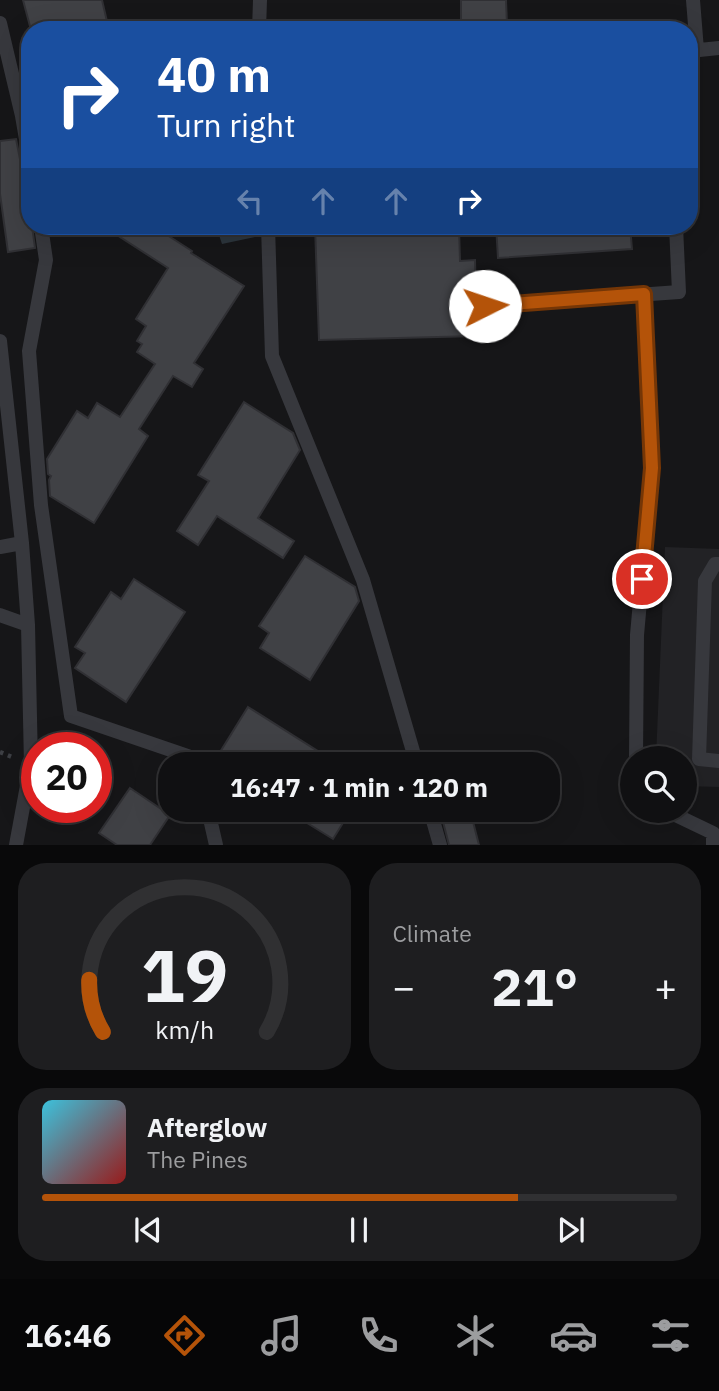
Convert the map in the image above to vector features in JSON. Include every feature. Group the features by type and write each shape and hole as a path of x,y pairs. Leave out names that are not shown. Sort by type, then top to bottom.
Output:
{"lane":[{"path":"259,21 260,0"},
{"path":"693,0 693,21"},
{"path":"0,23 21,97"},
{"path":"698,50 719,48"},
{"path":"42,235 46,260 29,351 41,505 71,716 176,752"},
{"path":"268,235 272,356 363,580 413,752"},
{"path":"485,306 679,292 676,235"},
{"path":"636,746 637,635 652,468 644,294"},
{"path":"0,341 28,625 31,764 16,845"},
{"path":"0,547 22,543"},
{"path":"719,564 715,564 705,580 699,759 719,761"},
{"path":"0,615 28,625"},
{"path":"703,619 719,619"},
{"path":"211,822 216,845"},
{"path":"433,822 440,845"},
{"path":"689,823 715,837"}],"shaded area":[{"path":"219,235 256,235 255,237 222,244"},
{"path":"665,547 719,549 719,787 697,786 697,746 657,746"}],"building":[{"path":"23,0 102,0 107,21 29,21"},
{"path":"461,0 506,0 507,21 461,21"},
{"path":"16,139 21,164 21,235 33,235 35,248 8,252 0,194 0,141"},
{"path":"117,235 167,235 244,286 194,363 203,369 192,387 173,376 139,429 148,436 94,523 50,496 51,476 48,474 47,459 77,411 88,418 97,403 120,417 155,364 137,352 142,344 137,341 146,326 136,319 168,268"},
{"path":"315,235 459,235 460,261 475,260 477,336 319,340"},
{"path":"497,235 631,235 632,249 498,258"},
{"path":"244,402 293,433 300,450 258,518 294,541 283,558 217,516 198,545 177,531 209,481 198,475"},
{"path":"305,556 355,587 359,601 310,680 260,648 269,633 259,626"},
{"path":"134,579 185,612 126,702 75,668 85,653 75,647 111,592 121,599"},
{"path":"248,707 319,752 220,752"},
{"path":"130,788 158,807 158,822 165,822 150,845 117,845 99,833 106,823 112,823 112,814"},
{"path":"305,822 344,822 333,839"},
{"path":"443,822 473,822 479,845 449,845"}],"route":[{"path":"485,306 644,294 652,468 642,579"}]}
